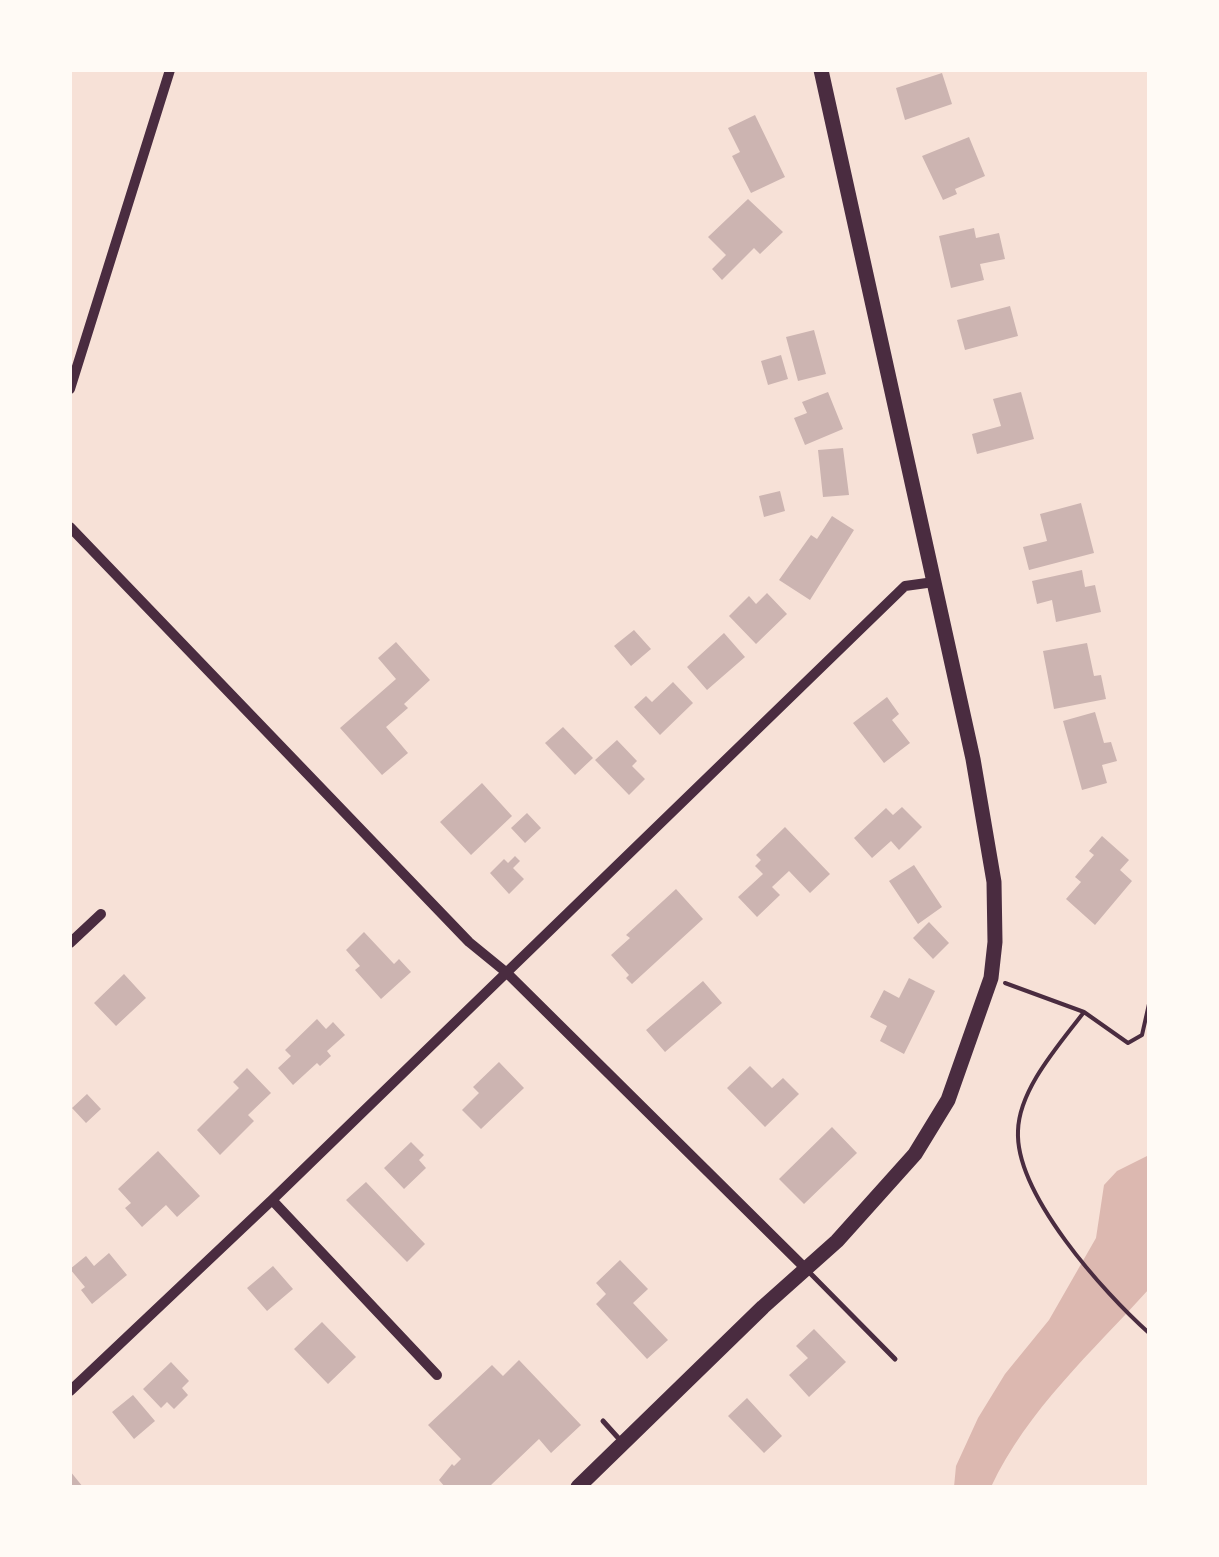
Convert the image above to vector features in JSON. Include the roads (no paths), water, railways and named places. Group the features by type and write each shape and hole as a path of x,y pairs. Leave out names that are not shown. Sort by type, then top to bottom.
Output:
{"main road":[{"path":"578,1487 884,1192 915,1154 948,1100 991,978 994,912 986,828 821,70"}],"street":[{"path":"70,389 170,70"},
{"path":"70,526 469,942 507,973 806,1269"},
{"path":"70,1391 906,586 934,582"},
{"path":"70,943 101,914"},
{"path":"272,1200 437,1374"}],"lane":[{"path":"806,1269 895,1358"},
{"path":"603,1422 624,1443"}]}
